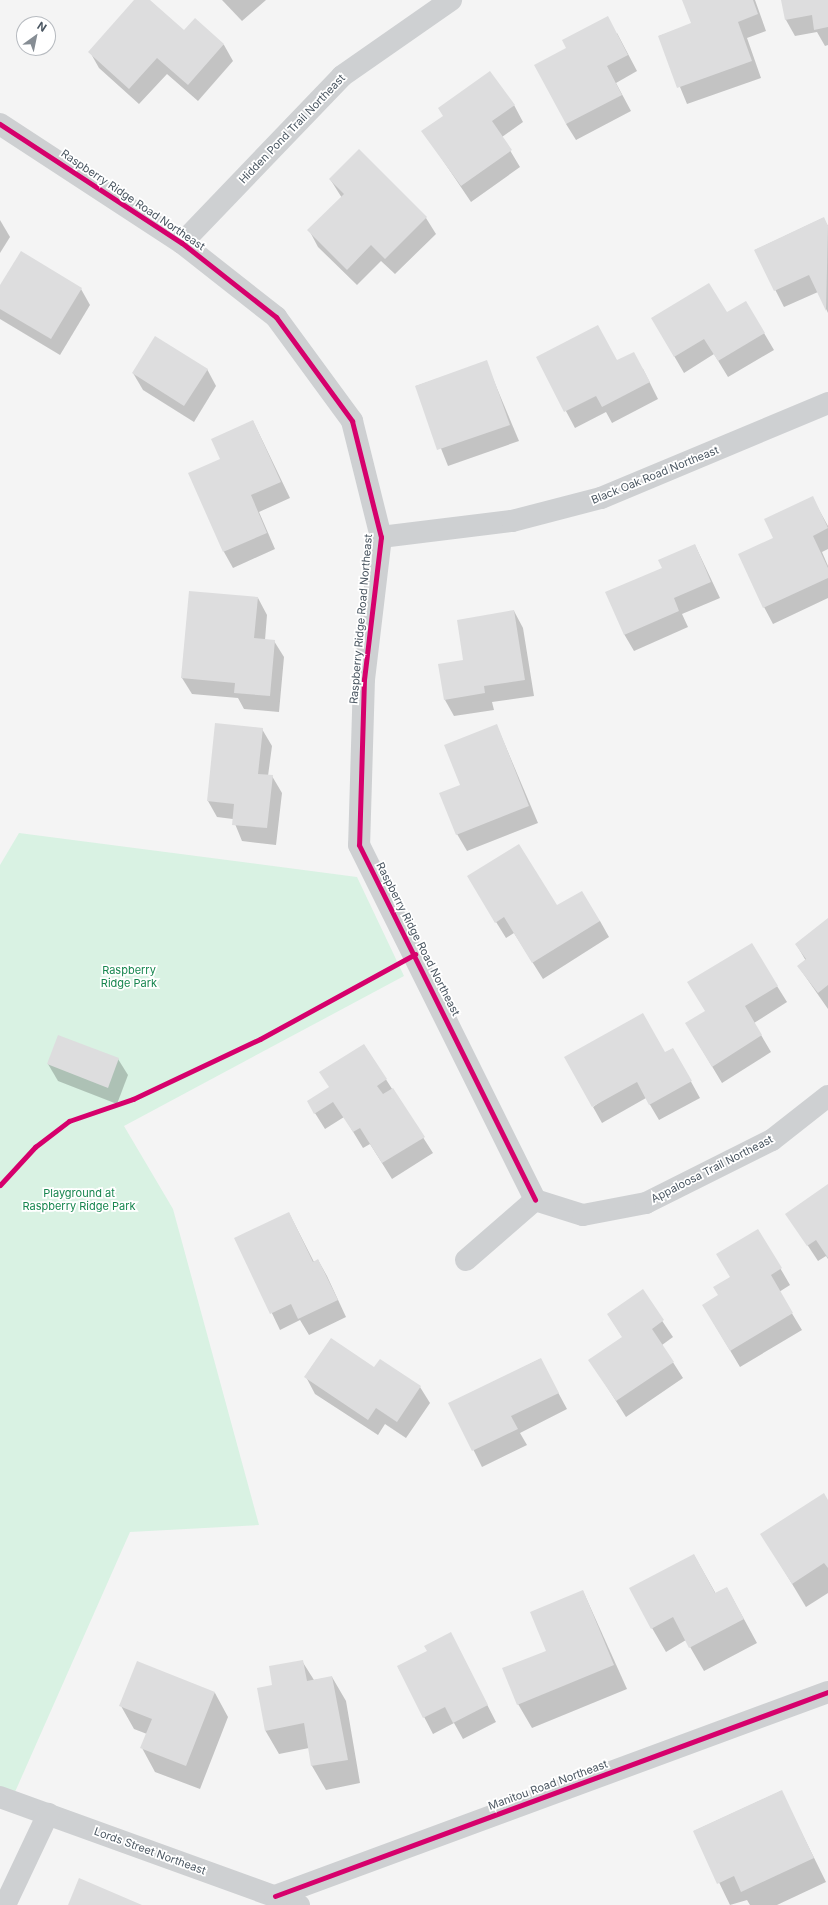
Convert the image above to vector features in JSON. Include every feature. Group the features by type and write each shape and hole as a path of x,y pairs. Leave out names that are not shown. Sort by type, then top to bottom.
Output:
{"street":[{"name":"Hidden Pond Trail Northeast","path":"182,243 342,76 451,0"},
{"name":"Raspberry Ridge Road Northeast","path":"0,124 182,243 276,317 352,421 381,537 364,679 359,844 535,1200"},
{"name":"Black Oak Road Northeast","path":"381,537 512,522 601,498 828,403"},
{"name":"Appaloosa Trail Northeast","path":"535,1200 583,1215 646,1203 772,1140 828,1096"},
{"path":"466,1260 535,1200"},
{"name":"Manitou Road Northeast","path":"275,1896 828,1692"},
{"name":"Lords Street Northeast","path":"0,1797 299,1905"},
{"path":"5,1905 48,1814"}],"green space":[{"name":"Raspberry Ridge Park","path":"19,833 357,877 404,976 124,1126 173,1209 259,1525 130,1532 11,1801 0,1797 0,865"}],"building":[{"path":"134,0 150,0 184,30 195,18 224,44 188,85 157,58 129,89 88,52"},
{"path":"682,0 753,0 758,14 738,22 752,61 677,88 658,36 691,23"},
{"path":"781,0 828,0 828,27 814,30 812,15 785,20"},
{"path":"608,16 628,55 607,66 622,95 566,124 534,65 566,48 562,40"},
{"path":"490,71 515,105 492,121 512,150 461,186 421,131 443,116 438,108"},
{"path":"359,149 427,217 385,259 371,245 347,270 307,230 344,194 329,179"},
{"path":"824,217 828,226 826,311 809,275 774,291 754,250"},
{"path":"21,251 82,288 51,339 0,309 0,285"},
{"path":"709,283 727,312 746,301 765,333 718,361 704,339 674,357 651,318"},
{"path":"598,325 617,360 634,352 650,382 602,407 596,396 564,412 536,357"},
{"path":"155,336 208,369 184,406 132,373"},
{"path":"487,360 510,425 437,450 415,386"},
{"path":"253,420 281,482 251,495 267,533 223,552 188,473 220,459 211,439"},
{"path":"813,496 828,528 813,536 828,568 828,578 763,608 738,554 773,538 764,519"},
{"path":"695,544 711,582 674,598 679,611 624,635 605,592 662,568 658,560"},
{"path":"189,591 258,597 254,638 275,640 270,696 234,693 235,683 181,678"},
{"path":"514,610 525,680 484,686 485,693 444,700 438,664 463,660 457,620"},
{"path":"215,723 263,728 258,774 273,775 267,828 232,825 234,804 207,801"},
{"path":"497,724 529,806 456,835 439,793 460,785 444,745"},
{"path":"519,844 557,905 582,891 600,921 532,963 504,917 495,923 467,876"},
{"path":"828,918 828,985 818,993 797,966 806,959 795,944"},
{"path":"752,943 778,986 745,1006 762,1035 712,1067 685,1023 705,1011 687,982"},
{"path":"643,1013 665,1052 673,1048 692,1081 649,1105 637,1082 592,1107 564,1057"},
{"path":"58,1035 119,1058 108,1088 47,1064"},
{"path":"364,1044 387,1079 377,1086 383,1094 393,1088 425,1137 382,1163 360,1128 353,1132 333,1102 314,1114 307,1101 329,1087 319,1072"},
{"path":"828,1184 828,1258 816,1240 807,1246 785,1214"},
{"path":"289,1212 313,1262 318,1259 338,1300 298,1319 291,1304 270,1314 234,1238"},
{"path":"758,1229 782,1268 771,1275 793,1313 730,1351 702,1305 718,1295 713,1287 730,1277 716,1254"},
{"path":"643,1289 664,1320 652,1329 674,1362 616,1401 588,1360 622,1337 607,1314"},
{"path":"331,1338 374,1367 380,1359 421,1386 397,1422 376,1408 368,1420 304,1377"},
{"path":"541,1358 559,1393 511,1416 518,1429 472,1451 448,1403"},
{"path":"824,1493 828,1500 828,1568 824,1563 792,1584 760,1534"},
{"path":"694,1554 715,1593 727,1587 744,1619 689,1648 673,1617 651,1629 629,1588"},
{"path":"583,1590 614,1665 517,1705 502,1668 546,1651 530,1612"},
{"path":"451,1632 488,1705 453,1723 445,1707 423,1718 397,1666 427,1651 424,1646"},
{"path":"303,1660 307,1681 332,1676 348,1760 311,1766 304,1723 265,1731 257,1688 272,1685 269,1666"},
{"path":"137,1661 215,1692 186,1766 140,1748 152,1719 119,1706"},
{"path":"782,1790 814,1858 741,1892 734,1876 717,1884 693,1831"},
{"path":"79,1878 142,1905 68,1905"}],"cycle path":[{"path":"0,124 182,243 276,317 352,421 381,537 364,679 359,845 535,1200"},
{"path":"0,1185 35,1147 69,1121 133,1099 260,1039 415,954"},
{"path":"275,1896 828,1692"}],"park label":[{"name":"Playground at Raspberry Ridge Park","path":"79,1200"}]}
